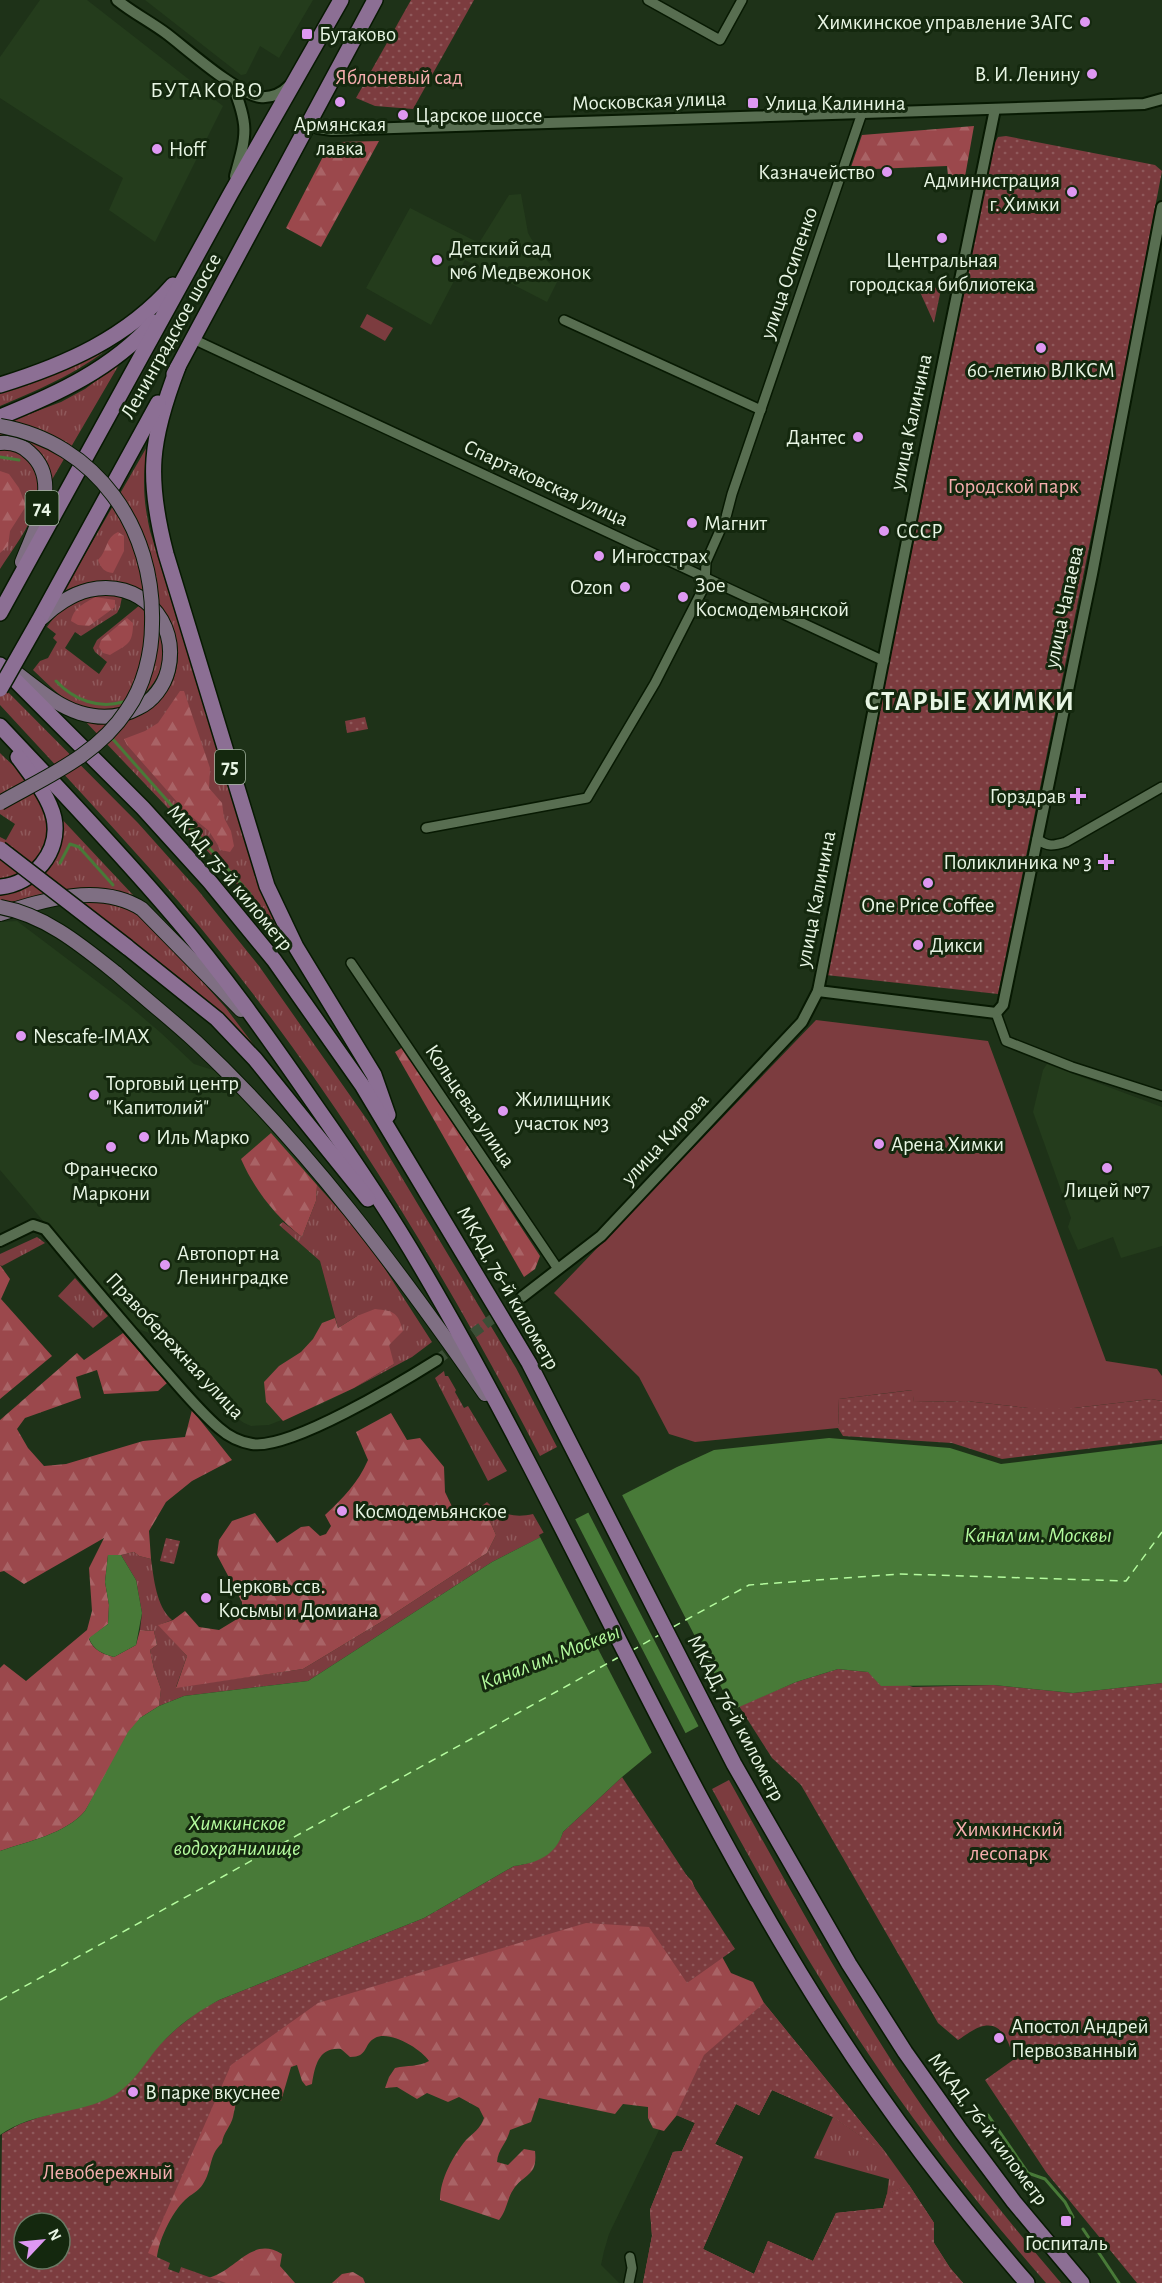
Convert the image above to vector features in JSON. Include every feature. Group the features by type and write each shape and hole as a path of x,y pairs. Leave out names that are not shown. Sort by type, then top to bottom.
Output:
{"highway":[{"name":"Ленинградское шоссе","path":"0,613 231,193 341,0"},
{"name":"Ленинградское шоссе","path":"0,689 178,367 375,0"},
{"path":"0,385 80,355 117,334 152,308 194,260"},
{"path":"0,417 71,386 94,373 139,338 173,299"},
{"name":"75","path":"178,367 162,412 154,449 153,489 166,554 267,886 296,948 374,1075 399,1143"},
{"name":"МКАД, 75-й километр","path":"0,663 143,808 210,882 274,960 356,1076 399,1143"},
{"path":"0,728 48,803 54,817 55,832 52,848 45,862 20,882 0,887"},
{"path":"0,728 109,843 173,915 271,1041 350,1155 419,1264 515,1436 694,1785 813,1995 868,2080 924,2158 1027,2283"},
{"path":"0,849 217,1019 255,1059 419,1264"},
{"name":"МКАД, 76-й километр","path":"399,1143 529,1363 734,1764 849,1964 905,2052 1014,2202 1082,2283"}],"main road":[{"path":"0,426 32,435 64,450 90,470 117,498 132,525 143,555 152,588 153,612 150,651 145,669 134,700 121,719 83,755 0,803"},
{"name":"74","path":"0,442 20,446 34,456 42,469 46,485 41,511 10,596"},
{"path":"0,663 60,705 78,713 97,716 118,716 140,707 157,693 168,674 171,651 168,632 163,620 149,602 129,592 107,588 86,590 67,599 38,622"},
{"path":"0,914 28,905 82,896 114,896 130,901 142,909 271,1041"},
{"path":"0,907 32,916 61,932 99,960 195,1041 301,1151 347,1205 399,1272 515,1436"}],"street":[{"path":"117,0 165,32 232,84 257,96 268,97 285,89 297,77"},
{"path":"648,0 720,40 742,0"},
{"path":"231,193 245,131 244,115 232,84"},
{"name":"Московская улица","path":"312,116 318,128 332,130 1144,104 1162,99"},
{"name":"улица Калинина","path":"818,991 884,661 1000,109"},
{"name":"улица Осипенко","path":"426,828 587,798 655,683 705,585 706,562 726,517 862,113"},
{"name":"улица Чапаева","path":"996,1013 1003,1003 1092,574 1162,207"},
{"path":"564,320 761,410"},
{"name":"Спартаковская улица","path":"192,339 884,661"},
{"path":"1037,839 1046,846 1066,842 1162,787"},
{"name":"Кольцевая улица","path":"351,963 558,1269"},
{"path":"818,991 996,1013 1006,1041 1072,1067 1162,1096"},
{"name":"улица Кирова","path":"522,1297 602,1236 802,1022 818,991"},
{"name":"Правобережная улица","path":"0,1241 27,1226 37,1225 45,1229 175,1382 218,1427 240,1441 261,1444 291,1437 362,1403 437,1360"},
{"path":"629,2283 632,2268 630,2257"}],"shaded area":[{"path":"40,0 87,0 223,106 155,242 109,210 123,178 0,98 0,57"},
{"path":"145,0 313,0 279,58 260,46 246,74 241,75"},
{"path":"521,194 528,233 539,252 553,267 562,272 547,302 465,260 431,325 366,288 410,208 479,243 509,195"},
{"path":"17,921 127,1004 194,1064 219,1072 259,1115 320,1188 279,1225 320,1261 354,1388 322,1404 269,1425 251,1426 244,1423 222,1407 152,1334 133,1327 0,1170 0,922"},
{"name":"Лицей №7","path":"1047,1064 1162,1107 1162,1246 1121,1258 1113,1237 1078,1250 1068,1227 1071,1218 1033,1112 1043,1070"},
{"path":"586,1923 660,2128 609,2234 604,2251 601,2265 619,2283 226,2283 181,2267 179,2273 168,2269 148,2253 231,2065"}],"green space":[{"name":"Яблоневый сад","path":"411,0 474,0 413,109 375,106 356,98"},
{"path":"974,126 963,188 949,185 947,166 850,170 862,135"},
{"name":"Городской парк","path":"1006,136 1155,165 1162,171 1109,449 998,994 826,975 994,144 998,137"},
{"path":"379,141 321,247 286,228 329,145 340,142"},
{"path":"916,283 941,289 934,323"},
{"path":"367,314 393,328 385,341 360,327"},
{"path":"121,338 78,369 0,406 0,390"},
{"path":"120,363 50,483 45,463 40,457 0,437 0,425 61,402 85,389"},
{"path":"148,445 144,488 150,531 257,881 267,906 295,957 236,883 84,720 114,723 142,714 162,698 174,679 178,657 175,636 167,616 152,599 133,587 109,581 86,583 64,591"},
{"path":"0,448 12,450 26,457 36,472 39,485 38,498 29,523 0,569"},
{"path":"0,471 9,474 19,488 26,506 10,531 8,546 0,553"},
{"path":"118,532 124,536 124,551 113,573 107,572 98,560 111,538"},
{"path":"107,594 122,597 117,613 81,636 75,632 65,648 99,674 107,662 93,648 97,640 140,605 157,621 164,638 165,652 154,683 145,693 122,707 95,710 80,707 67,700 33,670 40,661 48,658 57,642 53,638 56,634 47,627 53,619 66,607 81,599"},
{"path":"95,597 115,600 115,607 89,626 78,625 71,621 77,609"},
{"path":"127,618 133,623 132,635 128,643 110,655 103,653 99,647 101,640"},
{"path":"0,684 138,823 197,889 259,966 368,1121 516,1368 557,1447 540,1456 461,1310 419,1239 329,1099 281,1032 179,902 0,705"},
{"path":"180,691 184,691 210,768 209,788 222,803 224,818 231,831 234,846 230,852 221,850 209,831 185,811 124,739 158,723"},
{"path":"365,717 368,729 347,733 345,721"},
{"path":"0,753 34,788 46,814 48,836 46,846 35,865 23,874 0,881 0,837 6,840 15,824 0,814"},
{"path":"59,816 133,895 109,891 74,892 19,901 0,901 0,892 21,889 33,882"},
{"path":"78,899 119,902 146,919 226,1008 262,1056 189,985"},
{"path":"816,1020 988,1041 1106,1361 1157,1369 1162,1376 1162,1401 1151,1399 1074,1408 1028,1408 966,1401 914,1402 912,1390 839,1399 838,1428 695,1442 669,1434 639,1377 554,1293"},
{"path":"403,1047 540,1256 535,1269 524,1277 395,1052"},
{"path":"271,1133 317,1185 316,1201 302,1237 283,1221 267,1202 252,1181 241,1159"},
{"path":"317,1185 367,1241 432,1342 412,1357 354,1388 394,1364 357,1316 338,1328 320,1261 279,1225 283,1222 302,1237 316,1201"},
{"path":"37,1237 45,1243 0,1265 0,1254"},
{"path":"0,1265 10,1279 1,1299 52,1356 0,1399"},
{"path":"75,1278 108,1316 93,1328 58,1296"},
{"path":"375,1309 395,1314 401,1325 403,1331 389,1345 394,1364 354,1388 283,1421 266,1402 264,1382 279,1366 301,1352 313,1339 322,1323 335,1318 338,1328 357,1316"},
{"path":"123,1333 167,1383 158,1391 104,1394 97,1370 76,1377 81,1398 25,1418 17,1429 28,1448 44,1466 66,1464 143,1441 185,1437 192,1410 232,1460 192,1481 166,1502 149,1531 151,1559 134,1552 108,1555 105,1582 109,1605 108,1624 89,1639 99,1651 114,1657 136,1645 140,1630 154,1631 157,1645 150,1650 161,1689 159,1706 140,1718 85,1811 77,1819 46,1836 0,1851 0,1668 4,1664 26,1681 87,1630 92,1611 89,1568 104,1538 24,1584 4,1571 0,1572 0,1420 77,1353 84,1360"},
{"path":"444,1371 464,1408 468,1406 507,1471 488,1481 435,1378"},
{"path":"913,1390 914,1402 966,1401 1028,1408 1074,1408 1151,1399 1162,1401 1162,1440 1002,1459 952,1443 843,1436 838,1428 839,1399"},
{"path":"391,1413 407,1440 420,1438 444,1467 445,1492 458,1519 483,1505 496,1535 487,1553 386,1619 303,1669 176,1688 187,1656 158,1625 173,1620 185,1611 199,1627 219,1630 242,1616 242,1602 217,1555 219,1540 232,1521 255,1513 277,1543 301,1527 309,1526 320,1536 326,1534 331,1526 325,1515 360,1476 368,1460 356,1432"},
{"path":"487,1502 497,1510 509,1514 520,1516 533,1514 545,1535 492,1562 308,1681 184,1696 159,1706 161,1689 150,1650 157,1645 154,1631 140,1630 142,1613 136,1580 121,1555 134,1552 151,1559 159,1600 172,1620 159,1625 187,1656 176,1687 303,1669 386,1619 487,1553 496,1535 483,1505"},
{"path":"166,1538 180,1541 174,1564 160,1561"},
{"name":"Химкинский лесопарк","path":"838,1669 868,1672 913,1687 994,1685 1073,1693 1162,1683 1162,2283 1137,2283 1046,2172 985,2080 1013,2060 1005,2036 996,2028 984,2026 958,2040 938,2023 801,1785 772,1758 739,1706 796,1682"},
{"name":"Левобережный","path":"622,1777 735,1949 687,1983 649,1927 586,1923 318,2003 231,2065 148,2253 170,2263 168,2269 179,2273 181,2267 226,2283 0,2283 2,2134 40,2117 99,2102 176,2029 200,2010 219,2000 424,1918 514,1866 529,1863 544,1856 560,1839 563,1832"},
{"path":"729,1780 829,1958 893,2063 973,2176 1061,2283 1046,2283 1002,2232 919,2126 857,2037 792,1932 712,1789"},
{"path":"683,1872 692,1881 720,1953 731,1973 753,1982 764,2003 886,2153 833,2117 772,2090 759,2115 736,2104 715,2144 743,2157 703,2249 754,2274 768,2241 813,2261 836,2213 883,2208 887,2194 909,2185 934,2223 934,2243 963,2283 643,2283 652,2236 650,2210 673,2152 682,2151 695,2123 677,2115 664,2131 653,2128 648,2118 648,2107 623,2104 615,2114 539,2098 531,2122 510,2130 499,2153 497,2162 508,2165 524,2149 535,2151 532,2170 513,2190 499,2220 440,2200 442,2184 452,2160 466,2140 479,2128 484,2118 479,2108 459,2097 448,2102 427,2093 417,2099 397,2087 385,2088 395,2068 429,2061 405,2042 381,2036 371,2041 360,2055 350,2057 341,2049 334,2049 323,2054 317,2064 312,2084 306,2086 302,2081 297,2065 291,2067 281,2101 244,2085 232,2120 215,2153 206,2178 201,2187 174,2213 158,2250 157,2267 201,2279 227,2269 252,2252 271,2249 282,2254 280,2266 295,2283 32,2283 46,2271 72,2271 72,2211 34,2211 161,2058"},
{"path":"764,2003 886,2153 833,2117 772,2090 759,2115 736,2104 715,2144 743,2157 703,2249 754,2274 768,2241 813,2261 836,2213 883,2208 887,2194 909,2185 934,2223 934,2243 963,2283 643,2283 652,2236 650,2210 673,2152 682,2151 695,2123 676,2115 704,2055"},
{"path":"833,2117 886,2153 909,2185 887,2194 889,2179 814,2158"},
{"path":"353,2272 363,2278 365,2283 332,2283 342,2274"}],"water":[{"name":"Химкинское водохранилище","path":"829,1438 950,1448 1001,1464 1162,1444 1162,1683 1073,1693 994,1685 881,1686 868,1672 838,1669 796,1682 712,1719 656,1749 563,1832 556,1847 538,1860 514,1866 424,1918 219,2000 173,2032 133,2079 113,2096 86,2107 28,2121 0,2135 0,1851 46,1836 77,1819 85,1811 128,1732 140,1718 159,1706 184,1696 308,1681 492,1562 714,1450"},
{"path":"108,1555 121,1555 136,1580 142,1613 136,1645 114,1657 99,1651 89,1638 108,1624 109,1605 105,1582"}],"pier":[{"path":"621,1493 734,1712 700,1729 587,1510"},
{"path":"574,1517 687,1736 653,1755 539,1535"}],"waterway":[{"path":"0,457 19,460"},
{"path":"56,681 63,688 87,701 105,704 123,702"},
{"path":"110,736 250,894"},
{"path":"60,863 70,844 79,847 113,885"},
{"path":"988,2115 1028,2173 1045,2179 1065,2202 1073,2217"},
{"path":"1083,2229 1119,2283"}],"ferry route":[{"path":"673,1627 749,1585 900,1574 1126,1581 1162,1532"},
{"path":"631,1651 661,1634"},
{"path":"0,2000 619,1657"}],"tunnel":[{"path":"437,1360 522,1297"}],"place":[{"name":"Химкинское управление ЗАГС","path":"1085,22"},
{"name":"Бутаково","path":"307,34"},
{"name":"В. И. Ленину","path":"1092,74"},
{"name":"Армянская лавка","path":"340,102"},
{"name":"Улица Калинина","path":"753,103"},
{"name":"Царское шоссе","path":"403,115"},
{"name":"Hoff","path":"157,149"},
{"name":"Казначейство","path":"887,172"},
{"name":"Администрация г. Химки","path":"1072,192"},
{"name":"Центральная городская библиотека","path":"942,238"},
{"name":"Детский сад №6 Медвежонок","path":"437,260"},
{"name":"60-летию ВЛКСМ","path":"1041,348"},
{"name":"Дантес","path":"858,437"},
{"name":"Магнит","path":"692,523"},
{"name":"СССР","path":"884,531"},
{"name":"Ингосстрах","path":"599,556"},
{"name":"Ozon","path":"625,587"},
{"name":"Зое Космодемьянской","path":"683,597"},
{"name":"Горздрав","path":"1078,796"},
{"name":"Поликлиника № 3","path":"1106,862"},
{"name":"One Price Coffee","path":"928,883"},
{"name":"Дикси","path":"918,945"},
{"name":"Nescafe-IMAX","path":"21,1036"},
{"name":"Торговый центр \"Капитолий\"","path":"94,1095"},
{"name":"Жилищник участок №3","path":"503,1111"},
{"name":"Иль Марко","path":"144,1137"},
{"name":"Арена Химки","path":"879,1144"},
{"name":"Франческо Маркони","path":"111,1147"},
{"name":"Лицей №7","path":"1107,1168"},
{"name":"Автопорт на Ленинградке","path":"165,1265"},
{"name":"Космодемьянское","path":"342,1511"},
{"name":"Церковь ссв. Косьмы и Домиана","path":"206,1598"},
{"name":"Апостол Андрей Первозванный","path":"999,2038"},
{"name":"В парке вкуснее","path":"133,2092"},
{"name":"Госпиталь","path":"1066,2221"}],"district":[{"name":"БУТАКОВО","path":"207,90"},
{"name":"СТАРЫЕ ХИМКИ","path":"970,701"}],"water label":[{"name":"Канал им. Москвы","path":"1038,1535"},
{"name":"Канал им. Москвы","path":"550,1657"}]}
